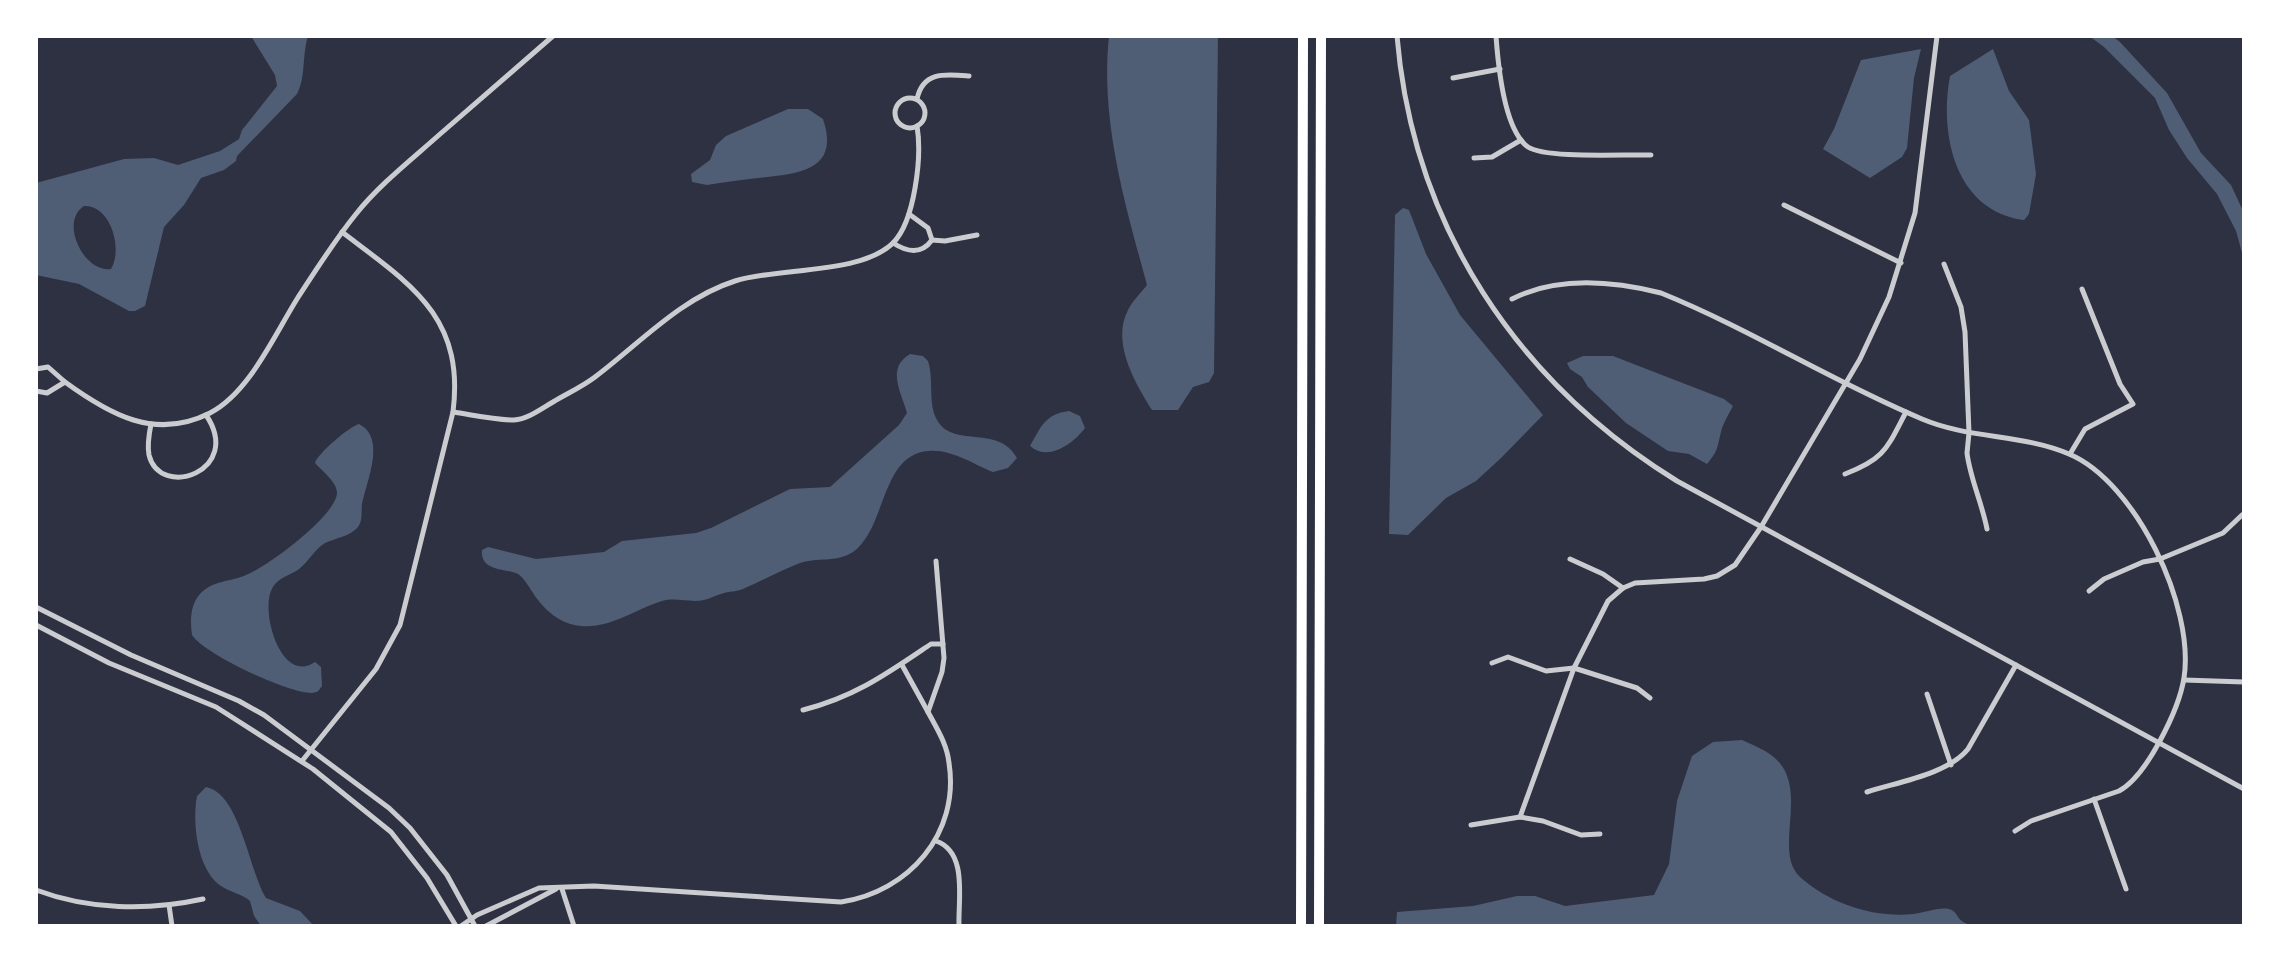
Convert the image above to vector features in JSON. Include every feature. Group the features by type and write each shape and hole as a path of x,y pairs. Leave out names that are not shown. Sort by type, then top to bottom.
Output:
{"highway":[{"path":"1301,926 1303,36"},
{"path":"1319,926 1321,36"}],"street":[{"path":"36,369 48,367 65,382 119,417 151,424 177,423 206,415 225,403 245,382 322,260 357,213 401,168 553,36"},
{"path":"1397,36 1412,128 1438,208 1472,276 1514,339 1555,386 1607,434 1677,481 2244,789"},
{"path":"1496,36 1513,127 1521,140 1535,150 1548,153 1651,155"},
{"path":"1520,817 1574,668 1604,608 1623,588 1642,582 1717,576 1740,560 1876,328 1901,263 1921,180 1937,36"},
{"path":"1453,78 1500,69"},
{"path":"917,99 921,87 931,77 944,74 969,76"},
{"path":"917,99 925,110 923,120 917,126 902,126 894,113 901,100 917,99"},
{"path":"453,412 514,420 533,414 592,379 679,310 723,285 754,276 857,262 882,252 893,243 909,214 917,154 917,126"},
{"path":"1474,158 1492,157 1521,140"},
{"path":"1784,205 1901,263"},
{"path":"909,214 928,228 932,240"},
{"path":"302,761 376,669 400,625 456,394 453,362 434,313 409,284 342,232"},
{"path":"932,240 945,241 977,235"},
{"path":"893,243 916,251 932,240"},
{"path":"1944,264 1961,307 1965,332 1969,465 1983,503 1987,529"},
{"path":"1512,299 1540,287 1556,285 1617,285 1650,291 1681,302 1906,412 1945,427 2036,443 2070,454 2111,483 2132,510 2160,559 2181,618 2186,657 2184,680 2177,703 2135,779 2119,791 2031,821 2015,831"},
{"path":"2070,454 2085,429 2133,404 2120,384 2082,289"},
{"path":"36,391 47,393 65,382"},
{"path":"1845,474 1872,464 1890,442 1906,412"},
{"path":"151,424 149,450 153,464 169,475 188,477 206,467 215,450 213,428 206,415"},
{"path":"2089,591 2117,573 2223,533 2242,515"},
{"path":"1570,559 1603,574 1623,588"},
{"path":"928,712 942,672 943,644 936,561"},
{"path":"36,607 131,655 239,701 264,715 389,808 410,828 447,875 475,926"},
{"path":"36,625 109,663 216,707 302,761 370,812 391,832 427,878 458,926 539,888 594,886 841,902 867,896 904,877 922,861 936,841 951,777 946,748 902,665"},
{"path":"803,710 845,697 902,665 931,644 943,644"},
{"path":"1492,663 1508,657 1546,671 1574,668 1637,688 1650,698"},
{"path":"1867,792 1951,765 1968,749 2016,665"},
{"path":"2184,680 2244,682"},
{"path":"1927,694 1951,765"},
{"path":"2094,799 2126,889"},
{"path":"1471,825 1520,817 1543,821 1581,835 1600,834"},
{"path":"936,841 949,847 958,863 959,926"},
{"path":"486,926 559,888"},
{"path":"559,888 574,926"},
{"path":"36,890 93,904 142,907 203,899"},
{"path":"169,905 172,926"}],"water":[{"path":"251,36 308,36 297,94 237,156 236,161 224,170 201,178 184,205 164,227 145,306 129,311 79,284 36,275 36,183 124,159 154,158 178,165 220,151 239,139 242,130 277,86 275,75","holes":["84,206 93,208 108,220 115,240 116,251 111,269 92,263 84,255 74,234 77,213"]},
{"path":"1109,36 1218,36 1214,373 1209,382 1193,387 1178,410 1152,410 1132,375 1124,349 1123,322 1134,300 1147,285 1123,193 1111,131 1107,68"},
{"path":"2089,36 2112,36 2120,42 2167,93 2201,153 2231,185 2244,213 2244,260 2236,231 2217,194 2187,158 2169,130 2155,98"},
{"path":"1921,49 1914,78 1907,148 1902,157 1870,178 1823,149 1861,60"},
{"path":"1993,49 2009,91 2029,120 2036,174 2029,214 2024,220 2001,214 1982,202 1967,186 1950,145 1947,98 1950,76"},
{"path":"788,109 808,109 823,119 826,150 812,167 787,175 707,185 692,182 691,174 710,160 716,145 726,136"},
{"path":"1403,208 1409,210 1426,254 1460,315 1543,415 1476,481 1446,498 1408,535 1389,534 1395,215"},
{"path":"910,354 923,356 928,361 934,411 943,427 952,433 998,441 1017,458 1008,468 993,472 947,453 918,453 906,460 897,471 871,529 863,542 847,555 800,563 742,589 706,599 662,601 612,622 591,626 573,625 559,619 542,605 518,574 494,568 482,557 482,550 488,547 536,559 604,552 622,541 696,533 711,528 790,489 830,487 899,425 907,413 897,373"},
{"path":"1583,356 1613,356 1724,399 1733,406 1707,464 1689,454 1668,451 1626,423 1588,387 1582,377 1570,369 1567,363"},
{"path":"1069,411 1080,416 1085,428 1074,440 1052,452 1030,446 1049,418"},
{"path":"359,424 372,439 373,450 360,524 351,533 321,546 299,569 276,583 271,591 269,615 272,630 284,656 293,664 303,667 315,662 321,667 322,686 319,690 301,692 248,672 200,643 192,635 193,608 205,589 246,575 269,562 299,540 325,514 337,493 332,481 315,463 334,441"},
{"path":"1742,740 1770,754 1786,774 1791,805 1789,853 1800,877 1812,887 1839,902 1883,914 1949,909 1963,922 1973,926 1396,926 1397,912 1473,906 1517,896 1535,896 1565,906 1654,895 1669,864 1677,801 1692,756 1713,742"},
{"path":"206,787 218,792 227,803 266,898 300,911 314,926 261,926 250,901 213,879 198,845 195,819 197,796"}]}
